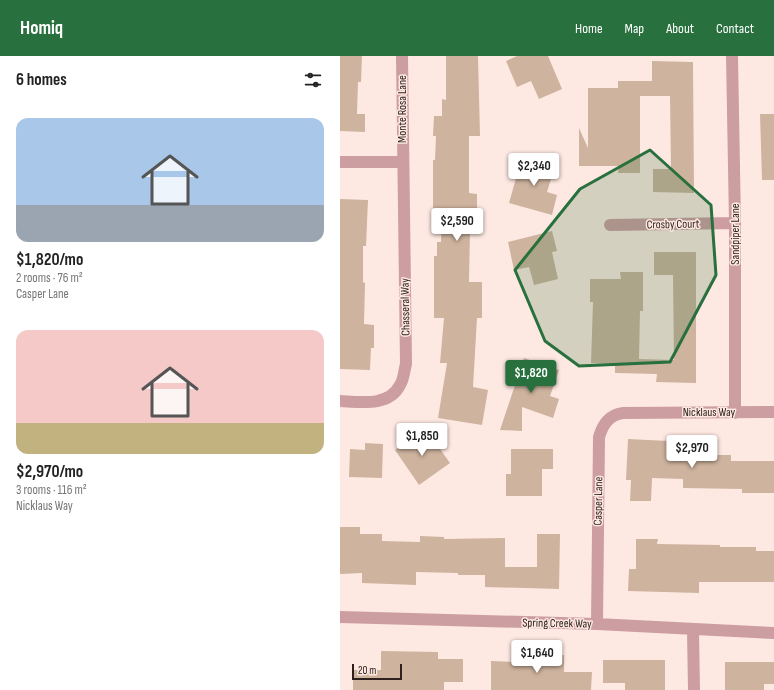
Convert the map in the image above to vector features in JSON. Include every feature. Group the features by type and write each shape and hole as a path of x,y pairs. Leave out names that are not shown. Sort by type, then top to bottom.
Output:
{"street":[{"name":"Monte Rosa Lane","path":"402,56 402,162"},
{"name":"Sandpiper Lane","path":"732,56 735,223 735,412"},
{"path":"340,162 402,162"},
{"name":"Chasseral Way","path":"340,401 375,402 388,398 396,392 401,384 406,364 402,162"},
{"name":"Crosby Court","path":"610,225 735,223"},
{"name":"Nicklaus Way","path":"645,412 774,412"},
{"name":"Casper Lane","path":"597,624 599,437 603,425 616,414 645,412"},
{"name":"Spring Creek Way","path":"340,618 597,624 774,633"},
{"path":"693,630 694,690"}],"highlighted area":[{"path":"650,150 711,205 716,275 670,362 579,366 545,341 515,270 580,189"}],"building":[{"path":"340,56 362,56 361,82 358,82 357,114 365,114 365,132 340,131"},
{"path":"446,56 478,56 480,136 469,136 469,193 477,194 477,230 470,230 469,282 482,282 482,318 477,318 473,387 488,390 482,425 438,418 447,363 440,363 444,318 434,318 434,256 437,256 437,242 441,242 442,214 433,214 433,160 435,160 436,136 433,136 434,116 442,116 442,99 446,100"},
{"path":"517,56 548,56 562,89 539,99 531,81 517,87 506,61"},
{"path":"652,61 693,62 694,193 653,192 653,169 671,169 670,96 640,96 640,173 618,173 619,166 579,166 579,128 588,148 588,88 618,88 618,81 652,81"},
{"path":"760,114 774,114 774,180 762,180"},
{"path":"522,157 555,166 547,192 557,195 552,215 509,203"},
{"path":"340,199 368,200 366,246 363,246 363,282 365,283 364,324 374,325 374,348 371,348 370,370 340,369"},
{"path":"552,231 557,251 552,252 558,279 534,285 529,267 514,270 508,242"},
{"path":"654,252 696,252 696,383 656,382 657,374 615,373 615,364 591,363 593,302 590,302 590,279 621,279 620,272 643,272 643,311 640,311 639,359 674,360 673,275 654,275"},
{"path":"524,358 559,370 550,396 559,399 553,418 522,407 522,431 500,430"},
{"path":"425,428 450,463 419,485 395,450"},
{"path":"628,439 669,441 669,445 705,445 705,455 731,455 731,461 774,461 774,493 742,493 742,489 683,488 683,479 652,478 651,501 630,501 631,480 626,480"},
{"path":"365,443 383,444 382,478 349,477 350,449 365,450"},
{"path":"511,449 553,449 553,469 542,469 542,496 506,496 506,474 511,474"},
{"path":"340,527 360,527 360,534 382,534 382,541 420,542 420,536 444,537 444,539 505,538 505,567 537,567 537,534 560,534 559,589 485,587 485,575 458,575 458,573 416,572 416,585 362,583 362,573 340,574"},
{"path":"636,539 658,539 657,544 756,547 756,551 774,551 774,582 699,582 699,593 628,591 629,569 636,569"},
{"path":"381,651 438,652 438,659 463,659 463,682 444,682 444,690 353,690 353,670 381,670"},
{"path":"513,654 564,655 564,672 592,672 591,690 491,690 491,661 513,662"},
{"path":"603,660 665,660 665,690 625,690 625,683 603,683"},
{"path":"725,662 774,662 774,684 764,684 764,690 725,690"}]}
